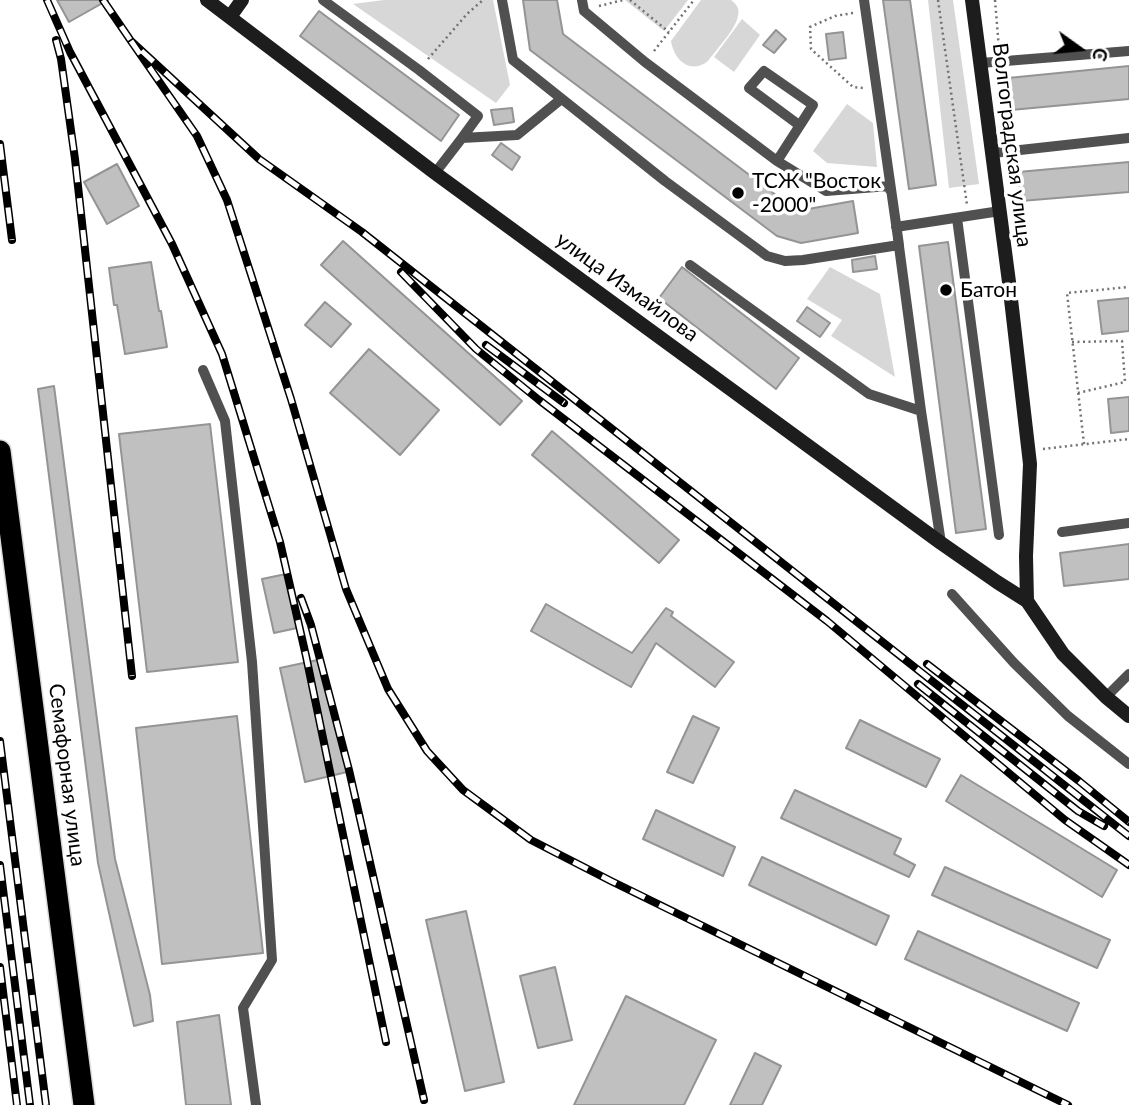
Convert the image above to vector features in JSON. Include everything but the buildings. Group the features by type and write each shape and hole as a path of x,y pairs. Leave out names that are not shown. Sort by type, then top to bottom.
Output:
{"highway":[{"name":"Семафорная улица","path":"0,451 83,1105"}],"main road":[{"name":"улица Измайлова","path":"206,0 435,173 941,542 1027,601"},
{"path":"230,18 242,0"},
{"name":"Волгоградская улица","path":"972,0 1030,464 1027,601"},
{"path":"1027,601 1063,654 1129,716"}],"lane":[{"path":"323,0 478,116 435,173"},
{"path":"502,0 513,60 560,100 767,256 785,261 803,260 899,246"},
{"path":"583,5 645,62 777,161 826,191 889,186"},
{"path":"865,5 941,542"},
{"path":"981,63 1129,51"},
{"path":"777,161 813,106 764,71 749,88 799,125"},
{"path":"462,138 517,135 560,100"},
{"path":"993,153 1129,138"},
{"path":"897,227 1000,211"},
{"path":"957,218 999,535"},
{"path":"690,265 869,394 921,411"},
{"path":"203,370 225,421 253,675 272,960 243,1008 256,1105"},
{"path":"1062,532 1129,523"},
{"path":"952,594 1014,663 1068,716 1129,764"},
{"path":"1106,697 1129,674"}],"path":[{"path":"419,70 467,13 482,0"},
{"path":"583,5 623,0"},
{"path":"630,0 669,32"},
{"path":"645,62 694,0"},
{"path":"937,0 969,216"},
{"path":"865,5 810,27 811,49 853,87 877,91"},
{"path":"1084,444 1067,293 1129,287"},
{"path":"1072,342 1122,341 1125,382 1078,393"},
{"path":"1043,449 1129,439"}],"shaded area":[{"path":"384,0 493,0 510,85 496,103 353,4"},
{"path":"625,0 688,0 664,31"},
{"path":"701,0 731,0 737,6 738,16 730,33 708,61 689,66 679,59 671,41"},
{"path":"928,0 953,0 979,184 949,188"},
{"path":"742,19 760,35 734,72 714,57"},
{"path":"847,104 873,123 877,167 827,163 813,151"},
{"path":"830,267 880,294 895,377 831,336 842,320 807,299"}],"railway":[{"path":"47,0 70,52 172,244 222,354 280,542 386,1042"},
{"path":"103,0 131,41 259,159 362,232 1129,836"},
{"path":"56,40 75,159 132,676"},
{"path":"131,41 197,136 227,200 291,399 346,589 388,689 427,751 463,790 531,840 1068,1105"},
{"path":"0,144 12,240"},
{"path":"401,272 476,349 827,621 1065,820 1129,865"},
{"path":"486,345 564,403"},
{"path":"301,598 311,625 349,770 424,1100"},
{"path":"927,664 1129,822"},
{"path":"918,684 1078,811 1104,826"},
{"path":"0,741 46,1105"},
{"path":"0,865 30,1105"},
{"path":"0,967 17,1105"}],"place":[{"name":"ТСЖ \"Восток -2000\"","path":"738,193"},
{"name":"Батон","path":"946,290"}]}
